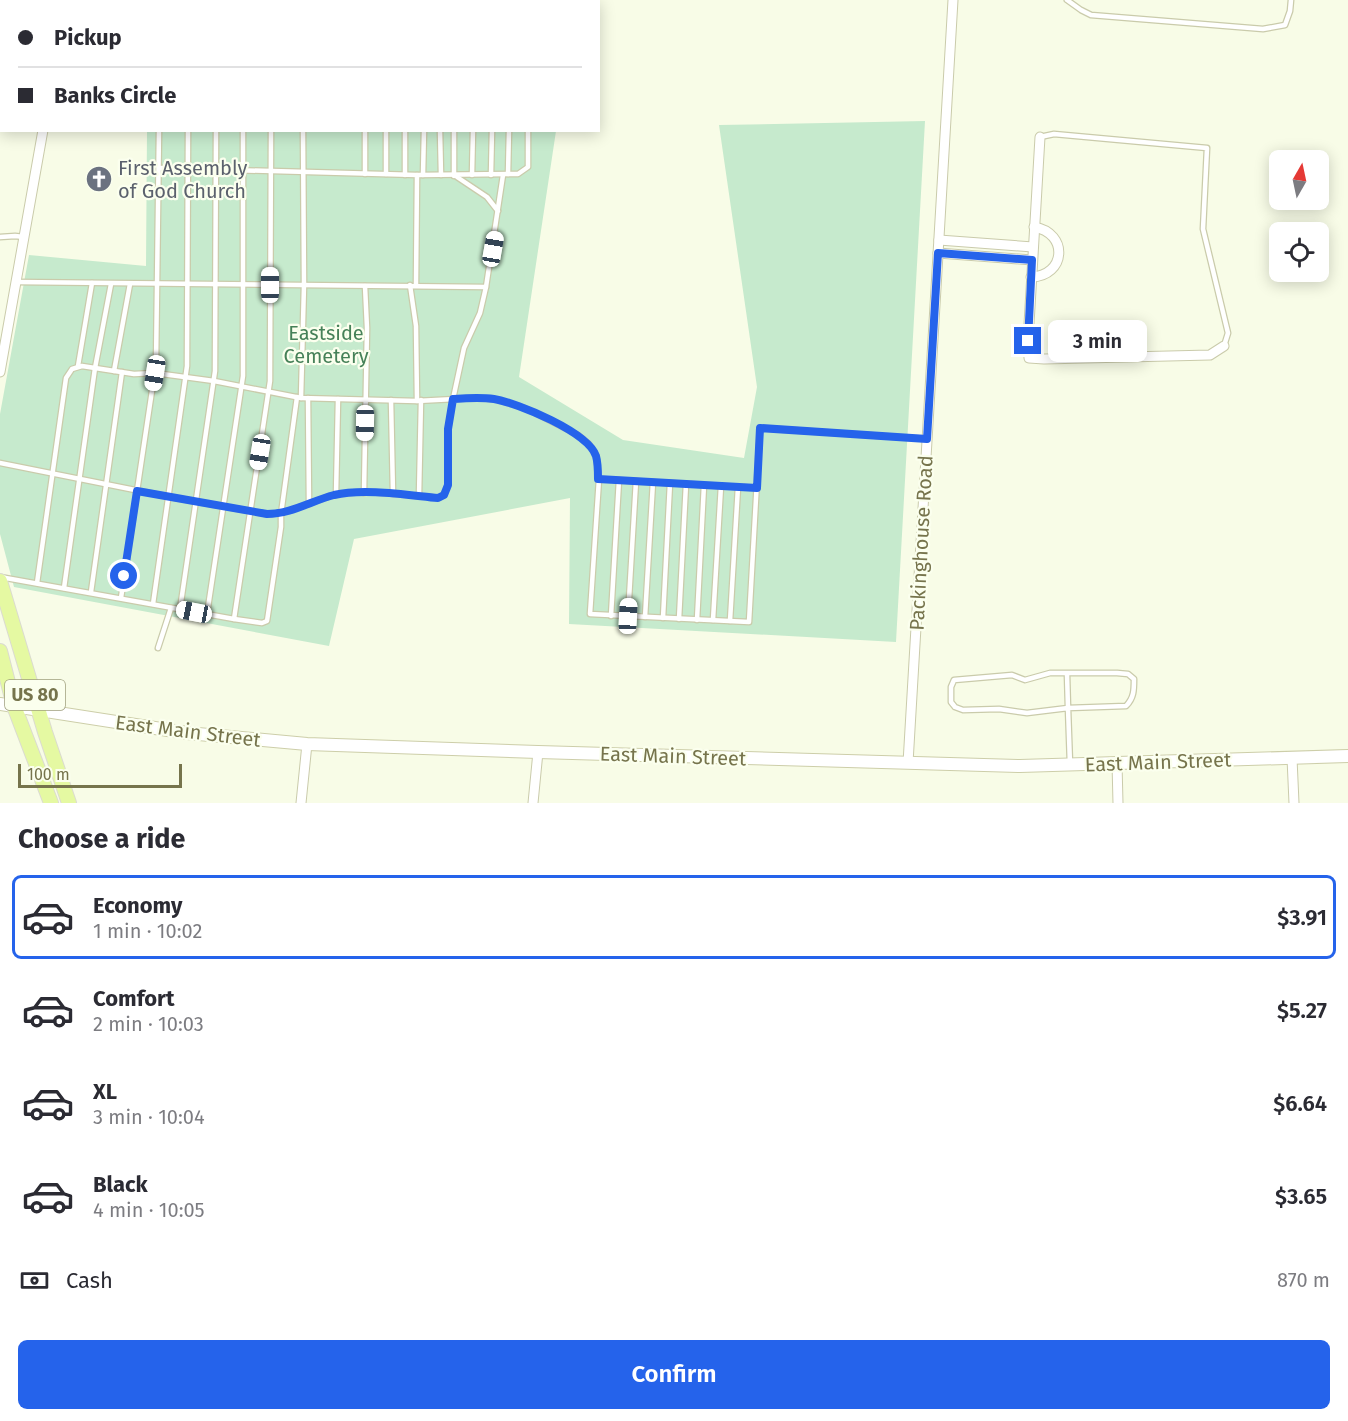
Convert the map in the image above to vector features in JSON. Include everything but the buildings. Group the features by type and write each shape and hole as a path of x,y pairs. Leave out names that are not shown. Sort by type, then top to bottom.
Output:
{"main road":[{"name":"US 80","path":"0,579 59,778 69,803"},
{"name":"US 80","path":"0,651 15,706 51,803"},
{"name":"East Main Street","path":"0,704 187,733 307,744 538,753 1020,766 1348,756"}],"street":[{"name":"Packinghouse Road","path":"908,763 953,0"},
{"path":"0,372 43,132"},
{"path":"1040,137 1031,277 1029,358 1210,355 1224,346"},
{"path":"1031,277 1039,277 1052,270 1059,250 1057,243 1048,232 1034,227"},
{"path":"939,240 1033,248"},
{"path":"938,253 1032,260"},
{"path":"301,803 307,744"},
{"path":"533,803 538,753"},
{"path":"1292,758 1294,803"},
{"path":"1117,763 1118,803"}],"lane":[{"path":"1067,0 1091,15 1263,29 1285,25 1291,0"},
{"path":"121,598 155,373 159,132"},
{"path":"153,604 186,377 188,132"},
{"path":"180,609 214,381 216,132"},
{"path":"207,614 243,376 243,132"},
{"path":"234,619 269,392 271,132"},
{"path":"0,579 90,592 234,619 262,623 267,621 299,398 304,285 303,132"},
{"path":"365,132 365,174"},
{"path":"386,132 386,174"},
{"path":"405,132 405,175"},
{"path":"423,175 424,132"},
{"path":"440,132 441,176"},
{"path":"454,132 454,176"},
{"path":"472,176 473,132"},
{"path":"491,175 492,132"},
{"path":"0,464 250,512 281,514 336,495 364,493 438,498 444,495 448,485 448,429 453,399 464,348 480,313 486,287 506,174 509,132"},
{"path":"159,168 441,176 518,174 528,167 528,132"},
{"path":"1040,137 1054,134 1207,148 1203,229 1228,333 1224,346"},
{"path":"417,175 413,285 419,401 419,496"},
{"path":"454,176 487,197 496,205 499,212"},
{"path":"0,237 25,238"},
{"path":"16,282 486,287"},
{"path":"78,366 92,283"},
{"path":"64,588 79,479 86,446 95,368 111,284"},
{"path":"114,371 130,284"},
{"path":"364,493 367,328 365,286"},
{"path":"37,583 66,378 72,369 78,366 214,381 299,398 419,401 474,398 510,403 525,408 578,435 589,444 596,455 598,479 590,614 611,616 749,622 760,428 927,439"},
{"path":"90,592 122,372"},
{"path":"308,398 309,504"},
{"path":"336,495 338,399"},
{"path":"391,400 393,494"},
{"path":"598,479 757,488"},
{"path":"611,616 619,480"},
{"path":"628,616 636,481"},
{"path":"645,617 653,482"},
{"path":"663,618 670,483"},
{"path":"679,619 686,484"},
{"path":"697,620 704,485"},
{"path":"713,620 721,486"},
{"path":"730,621 738,487"},
{"path":"158,648 171,608"},
{"path":"1050,673 1128,674 1134,679 1131,701 1126,706 1068,708 1027,713 999,709 963,710 955,707 951,702 951,687 954,680 1011,675 1025,680 1050,673"},
{"path":"1067,674 1070,764"}],"green space":[{"name":"Eastside Cemetery","path":"925,121 896,642 569,624 570,498 354,539 329,646 14,587 0,534 0,414 29,255 146,266 147,132 556,132 519,377 623,440 744,458 757,387 719,125"}],"place":[{"name":"First Assembly of God Church","path":"99,179"}],"route":[{"path":"124,576 137,491 267,514 281,514 336,495 364,493 438,498 444,495 448,485 447,443 453,399 494,399 510,403 525,408 578,435 589,444 596,455 598,479 757,488 760,428 927,439 938,253 1032,260 1028,341"}]}
